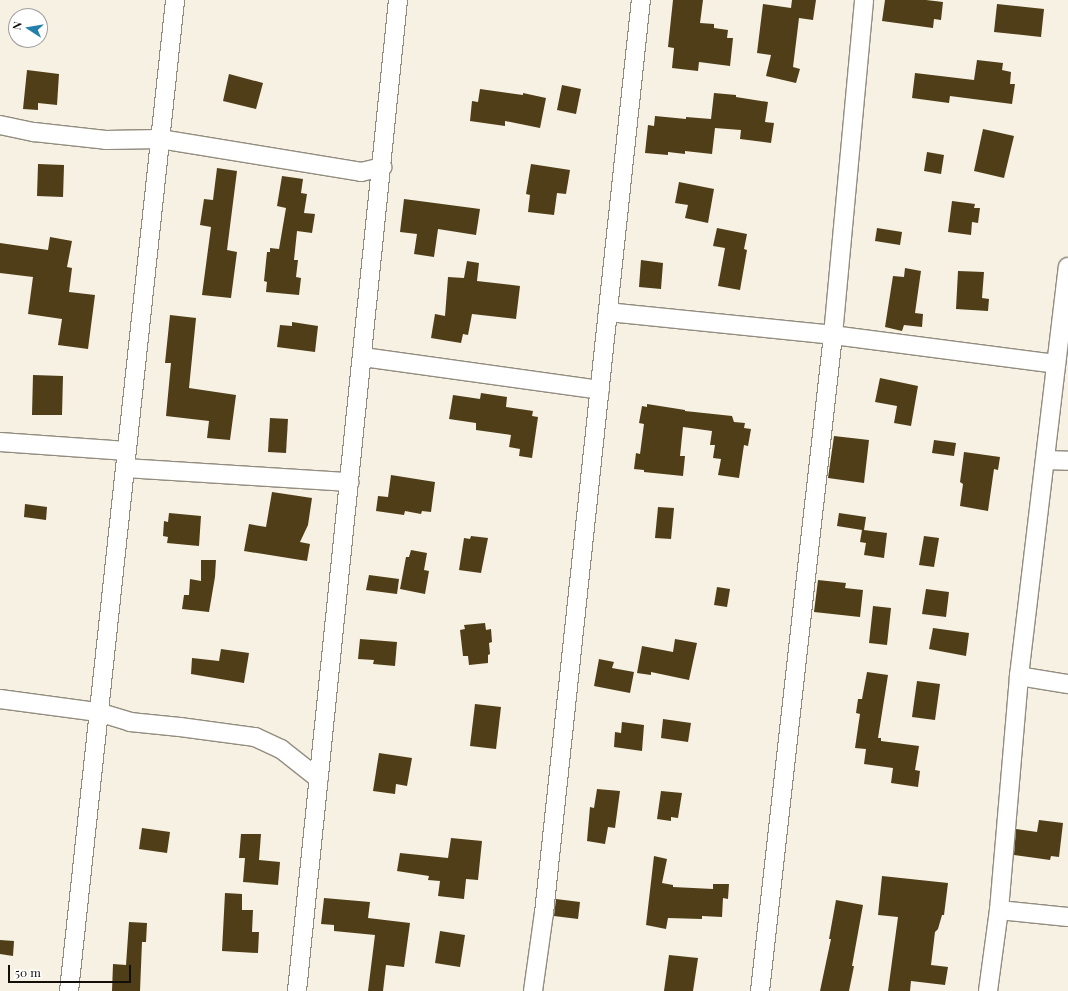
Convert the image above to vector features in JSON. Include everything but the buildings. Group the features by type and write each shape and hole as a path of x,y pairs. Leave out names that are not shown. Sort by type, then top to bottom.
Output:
{"street":[{"path":"69,991 175,0"},
{"path":"297,991 363,357 398,0"},
{"path":"533,991 544,913 641,0"},
{"path":"760,991 833,335 864,0"},
{"path":"0,125 34,132 106,140 160,139 360,172 382,167"},
{"path":"988,991 999,910 1019,676 1068,267"},
{"path":"608,312 833,335 1056,364"},
{"path":"363,357 600,390"},
{"path":"0,442 126,459 350,482"},
{"path":"1045,460 1068,461"},
{"path":"1019,676 1068,684"},
{"path":"0,699 98,712 130,722 180,726 255,737 282,749 319,779"},
{"path":"999,910 1068,917"}]}
